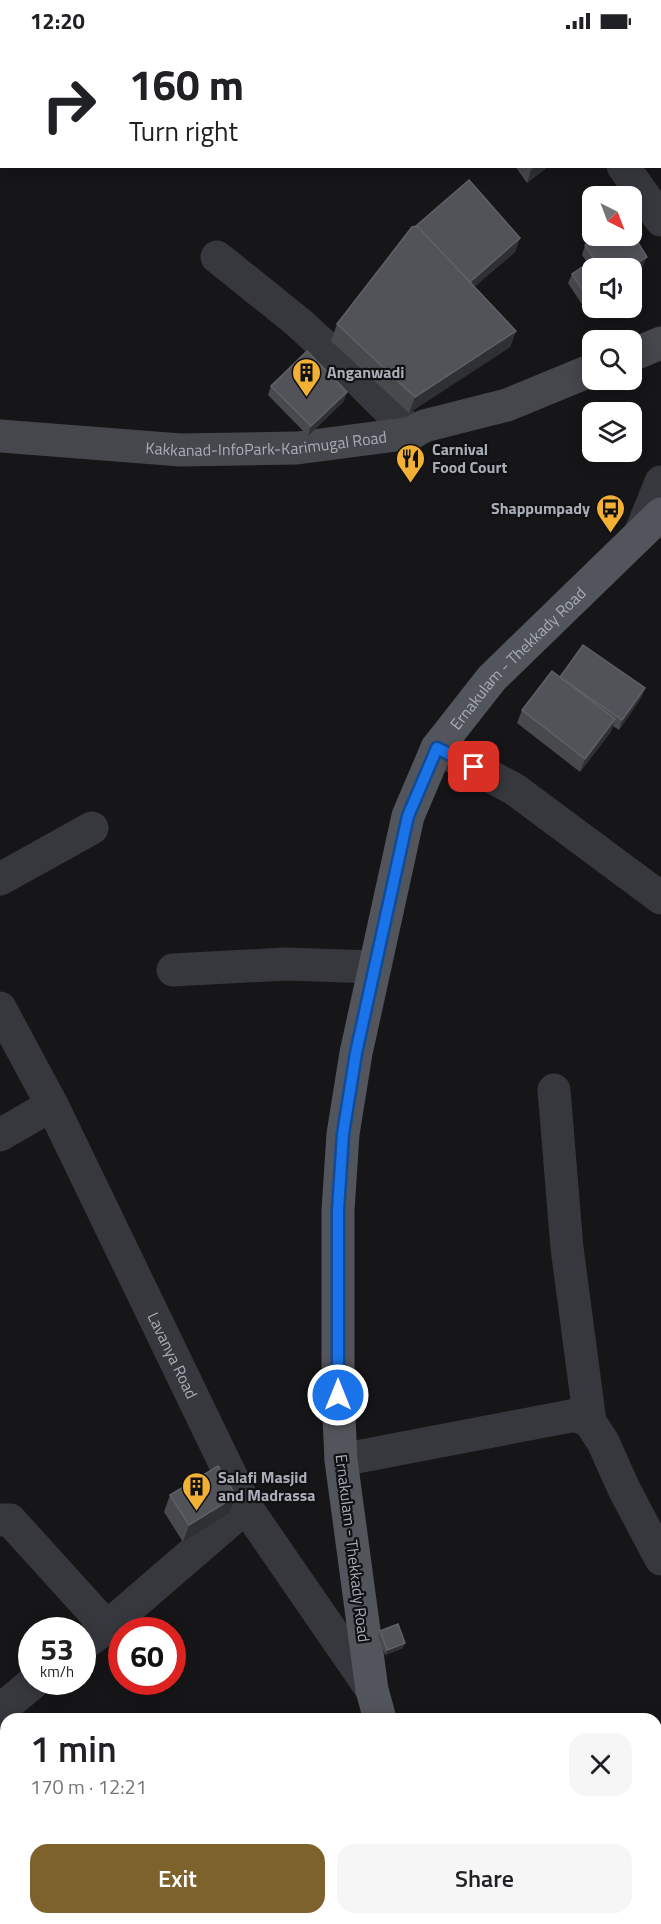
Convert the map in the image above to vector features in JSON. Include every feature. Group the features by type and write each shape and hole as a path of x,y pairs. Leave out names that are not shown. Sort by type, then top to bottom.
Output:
{"main road":[{"path":"642,351 661,343"},
{"name":"Kakkanad-InfoPark-Karimugal Road","path":"0,436 181,450 297,448 412,433 424,426 507,405 582,374"},
{"name":"Ernakulam - Thekkady Road","path":"376,1705 340,1460 338,1210 343,1134 356,1053 408,816 437,748 492,678 650,524"}],"street":[{"path":"625,168 661,220"},
{"path":"217,257 306,329 412,433"},
{"path":"650,524 661,482"},
{"path":"437,748 514,789 661,898"},
{"path":"0,879 92,828"},
{"path":"172,970 286,964 375,967"},
{"name":"Lavanya Road","path":"0,1008 52,1105 246,1507 376,1705"},
{"path":"554,1090 567,1248 590,1422 603,1442 624,1489 661,1559"},
{"path":"0,1135 52,1105"},
{"path":"340,1460 576,1415 590,1422"},
{"path":"96,1635 246,1507"},
{"path":"0,1520 10,1520 81,1617"},
{"path":"0,1710 18,1695"}],"building":[{"path":"469,180 520,238 470,282 416,226"},
{"path":"417,226 516,331 415,397 337,324 412,227"},
{"path":"586,246 640,246 647,257 642,260 642,258 593,258"},
{"path":"582,267 582,290 572,274"},
{"name":"Anganwadi","path":"307,351 347,392 311,426 271,386"},
{"path":"583,645 645,688 622,720 560,677"},
{"path":"552,671 615,719 585,759 522,710"},
{"path":"218,1466 236,1496 189,1525 170,1495"},
{"path":"398,1624 405,1643 387,1650 380,1631"}],"place":[{"name":"Anganwadi","path":"306,398"},
{"name":"Carnival Food Court","path":"411,484"},
{"name":"Shappumpady","path":"611,534"},
{"name":"Salafi Masjid and Madrassa","path":"197,1512"}],"route":[{"path":"338,1395 338,1210 343,1134 356,1053 408,816 420,784 437,748 474,767"}]}
